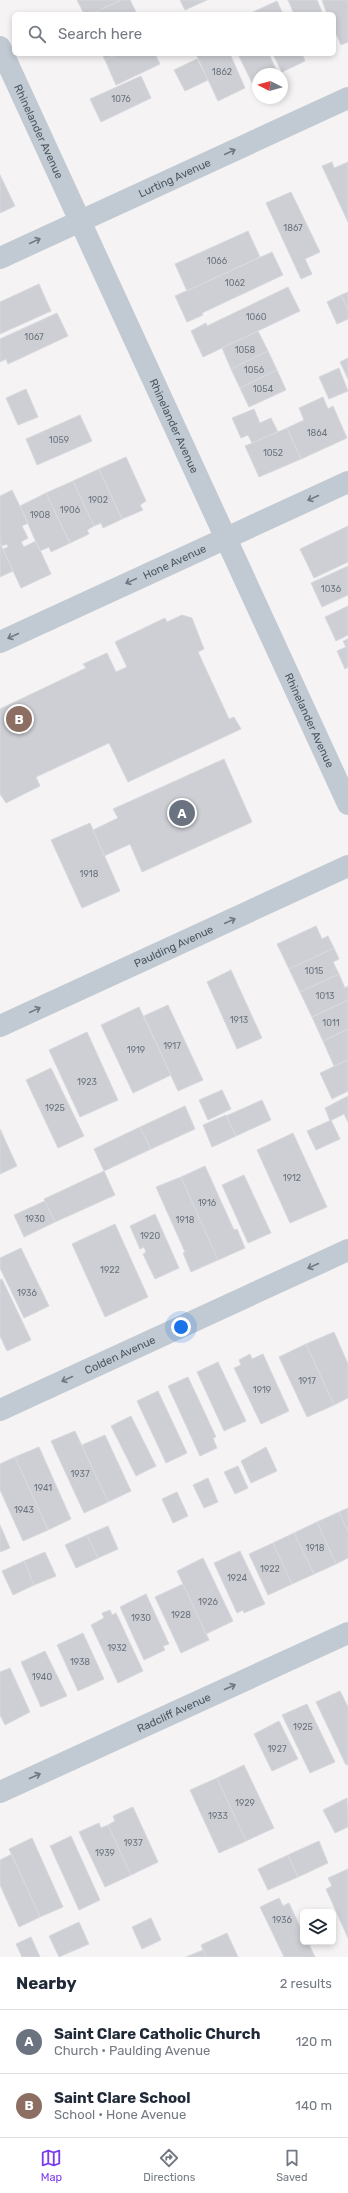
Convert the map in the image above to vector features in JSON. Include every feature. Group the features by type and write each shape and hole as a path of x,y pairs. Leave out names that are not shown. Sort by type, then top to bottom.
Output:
{"street":[{"name":"Rhinelander Avenue","path":"0,47 348,804"},
{"name":"Lurting Avenue","path":"0,258 348,98"},
{"name":"Hone Avenue","path":"0,642 348,482"},
{"name":"Paulding Avenue","path":"0,1026 348,866"},
{"name":"Colden Avenue","path":"0,1410 348,1250"},
{"name":"Radcliff Avenue","path":"0,1792 348,1633"}],"building":[{"path":"77,0 121,0 95,12 83,12"},
{"path":"121,0 130,0 136,12 95,12"},
{"path":"180,0 207,0 185,10"},
{"path":"288,0 317,0 322,12 293,12"},
{"path":"322,0 348,0 348,42 341,45 336,34 336,12 326,12"},
{"path":"277,1 282,12 253,12"},
{"path":"103,56 114,56 105,60"},
{"path":"114,56 156,56 160,64 116,85 105,60"},
{"path":"197,56 231,56 245,88 218,101"},
{"path":"239,56 270,56 275,68 252,68 252,83"},
{"path":"274,56 303,56 305,61 288,69 280,68"},
{"path":"197,59 208,80 185,91 174,70"},
{"path":"141,76 151,98 101,122 90,99"},
{"path":"332,162 334,168 348,162 348,222 322,166"},
{"path":"0,175 15,206 0,213"},
{"path":"291,192 320,252 305,259 312,274 301,279 266,203"},
{"path":"248,231 260,257 187,291 175,264"},
{"path":"272,252 283,275 202,313 203,315 187,322 175,296"},
{"path":"39,284 51,311 0,334 0,302"},
{"path":"288,287 300,311 203,357 191,331 206,323 207,326"},
{"path":"348,292 348,310 341,295"},
{"path":"341,295 348,310 348,319 337,324 327,302"},
{"path":"57,313 68,336 8,364 6,359 0,362 0,339"},
{"path":"258,331 268,351 231,369 222,348"},
{"path":"268,351 277,370 240,388 231,369"},
{"path":"348,358 348,379 340,362"},
{"path":"339,368 348,391 329,399 319,377"},
{"path":"277,370 286,390 249,407 240,388"},
{"path":"26,389 38,417 18,425 6,398"},
{"path":"323,397 328,409 333,406 347,438 301,459 287,428 304,420 299,408"},
{"path":"254,409 260,423 271,418 278,432 252,443 248,435 241,438 232,418"},
{"path":"80,415 92,441 37,465 26,439"},
{"path":"287,428 301,459 259,477 245,446"},
{"path":"126,457 146,501 140,505 143,510 122,519 99,469"},
{"path":"99,469 122,519 103,528 101,523 94,526 73,481"},
{"path":"73,481 94,526 87,530 89,534 70,543 46,493"},
{"path":"12,490 28,523 22,526 28,538 21,542 24,547 36,541 51,574 21,588 3,549 8,547 7,544 2,546 0,543 0,496"},
{"path":"46,493 70,543 51,552 49,547 40,551 20,506"},
{"path":"348,526 348,562 314,578 300,549"},
{"path":"0,543 13,571 0,577"},
{"path":"348,566 348,595 322,607 311,583"},
{"path":"348,606 348,635 336,641 325,617"},
{"path":"182,615 192,618 204,649 198,652 229,719 234,717 241,729 128,782 109,743 36,777 40,786 6,803 0,794 0,709 86,668 83,664 107,653 116,672 127,667 115,642 165,618 167,622"},
{"path":"348,639 348,667 345,669 337,651 346,647 343,641"},
{"path":"224,759 252,822 142,872 130,844 104,856 93,830 118,818 113,809"},
{"path":"90,823 120,891 82,908 51,840"},
{"path":"316,926 322,939 328,936 334,948 289,969 277,944"},
{"path":"334,948 339,959 333,962 339,974 300,992 289,969"},
{"path":"231,970 262,1038 237,1049 207,982"},
{"path":"339,974 345,988 348,986 348,1000 312,1017 300,992"},
{"path":"348,1000 348,1029 323,1041 312,1017"},
{"path":"168,1005 203,1080 178,1091 144,1016"},
{"path":"139,1007 171,1075 133,1093 101,1025"},
{"path":"348,1029 348,1060 334,1066 323,1041"},
{"path":"87,1032 118,1100 80,1117 49,1050"},
{"path":"348,1060 348,1091 332,1099 320,1073"},
{"path":"51,1068 84,1136 58,1148 26,1080"},
{"path":"222,1090 231,1109 208,1120 199,1100"},
{"path":"348,1096 348,1122 344,1114 330,1121 325,1108"},
{"path":"262,1100 271,1120 236,1136 226,1116"},
{"path":"185,1106 195,1129 151,1149 140,1127"},
{"path":"226,1115 236,1136 212,1147 203,1125"},
{"path":"331,1120 340,1139 316,1150 307,1131"},
{"path":"140,1127 151,1149 104,1171 94,1149"},
{"path":"0,1129 17,1166 0,1174"},
{"path":"293,1133 327,1207 290,1223 257,1150"},
{"path":"205,1166 234,1230 237,1229 245,1248 218,1260 181,1177"},
{"path":"104,1171 115,1195 55,1222 44,1199"},
{"path":"244,1175 271,1233 248,1243 222,1185"},
{"path":"181,1177 218,1260 191,1272 183,1253 185,1252 156,1187"},
{"path":"45,1201 55,1222 24,1237 14,1215"},
{"path":"155,1214 179,1268 155,1279 143,1254 146,1252 144,1247 140,1249 130,1226"},
{"path":"115,1224 148,1297 105,1317 72,1244"},
{"path":"21,1248 49,1306 24,1318 0,1268 0,1258"},
{"path":"2,1279 31,1340 7,1351 0,1336 0,1280"},
{"path":"334,1332 348,1364 348,1398 334,1405 306,1344"},
{"path":"306,1344 334,1405 307,1417 279,1357"},
{"path":"250,1354 252,1359 263,1354 289,1411 261,1424 234,1368 241,1365 239,1360"},
{"path":"218,1362 246,1421 224,1431 197,1372"},
{"path":"188,1377 216,1437 213,1438 217,1448 200,1456 168,1386"},
{"path":"158,1391 187,1453 166,1463 137,1401"},
{"path":"131,1416 156,1466 136,1476 111,1426"},
{"path":"75,1431 108,1502 84,1513 51,1441"},
{"path":"105,1435 131,1491 108,1502 82,1445"},
{"path":"39,1447 71,1519 48,1530 15,1457"},
{"path":"266,1447 277,1471 251,1483 241,1461"},
{"path":"15,1457 48,1530 23,1541 0,1490 0,1464"},
{"path":"238,1466 248,1488 235,1494 224,1472"},
{"path":"208,1478 218,1502 204,1508 193,1485"},
{"path":"177,1492 188,1516 173,1523 162,1499"},
{"path":"348,1508 348,1532 339,1512"},
{"path":"339,1512 348,1532 348,1558 336,1564 317,1522"},
{"path":"317,1522 336,1564 314,1574 294,1533"},
{"path":"0,1525 10,1548 0,1552"},
{"path":"108,1526 118,1549 98,1558 87,1535"},
{"path":"294,1533 314,1574 292,1584 273,1543"},
{"path":"87,1535 98,1558 76,1568 65,1545"},
{"path":"273,1543 292,1584 268,1595 249,1554"},
{"path":"240,1551 265,1604 244,1613 243,1610 237,1613 214,1563"},
{"path":"45,1552 56,1576 34,1585 24,1561"},
{"path":"203,1558 233,1621 206,1634 177,1571"},
{"path":"24,1561 34,1585 13,1595 2,1571"},
{"path":"183,1584 209,1640 181,1653 155,1597"},
{"path":"146,1594 169,1644 163,1646 165,1650 144,1660 120,1607"},
{"path":"110,1610 112,1615 116,1613 143,1671 118,1683 91,1625 104,1618 102,1613"},
{"path":"83,1633 104,1679 78,1691 57,1645"},
{"path":"45,1651 67,1696 41,1707 21,1662"},
{"path":"10,1668 30,1712 5,1725 0,1715 0,1672"},
{"path":"340,1691 348,1707 348,1764 346,1765 316,1702"},
{"path":"307,1704 335,1762 310,1773 282,1715"},
{"path":"279,1721 298,1759 272,1771 254,1734"},
{"path":"244,1765 274,1828 246,1841 217,1778"},
{"path":"217,1778 246,1841 219,1853 190,1790"},
{"path":"347,1798 348,1827 335,1833 323,1810"},
{"path":"133,1807 158,1862 131,1875 108,1825 115,1821 113,1816"},
{"path":"99,1823 101,1828 108,1825 131,1875 105,1887 79,1832"},
{"path":"71,1836 100,1900 79,1910 50,1846"},
{"path":"32,1838 63,1907 40,1917 9,1849"},
{"path":"319,1841 328,1863 298,1877 288,1855"},
{"path":"12,1854 40,1917 19,1927 0,1885 0,1860"},
{"path":"288,1855 298,1877 268,1890 258,1869"},
{"path":"348,1869 348,1938 326,1889 332,1886 328,1878"},
{"path":"279,1898 283,1906 289,1903 300,1927 300,1945 309,1945 315,1957 284,1957 260,1907"},
{"path":"151,1918 161,1940 142,1949 132,1927"},
{"path":"79,1922 89,1944 59,1957 49,1936"},
{"path":"227,1933 238,1957 206,1957 201,1945"},
{"path":"31,1937 40,1957 22,1957 16,1944"},
{"path":"203,1950 206,1957 186,1957"}],"place":[{"name":"Saint Clare School","path":"19,719"},
{"name":"Saint Clare Catholic Church","path":"182,813"}]}
